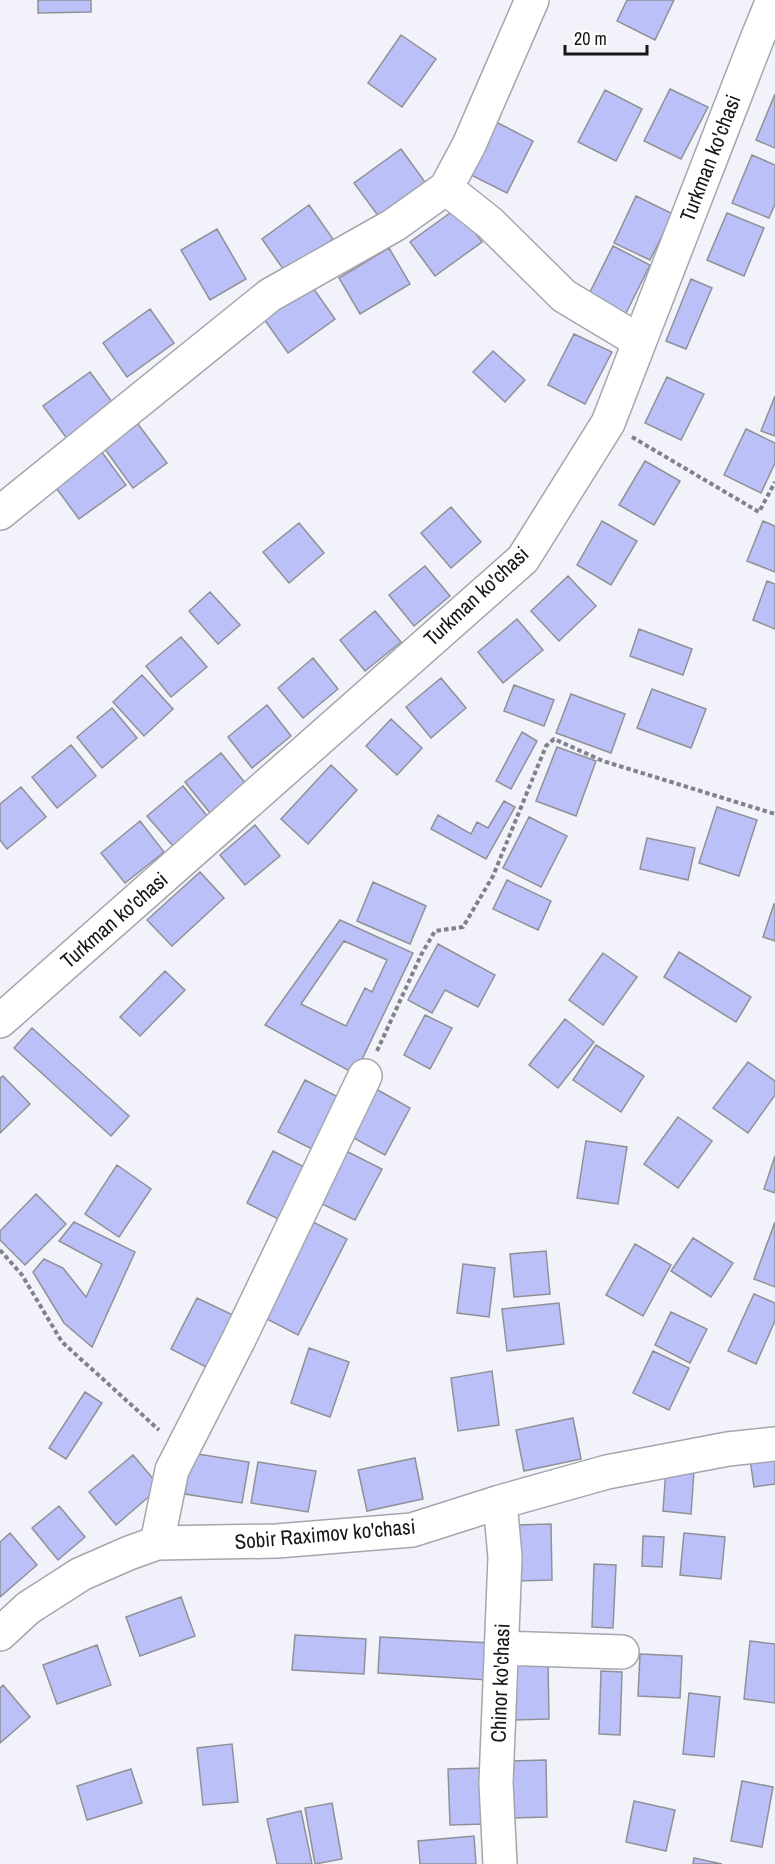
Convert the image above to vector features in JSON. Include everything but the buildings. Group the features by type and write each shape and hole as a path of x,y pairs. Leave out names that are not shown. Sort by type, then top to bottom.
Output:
{"street":[{"path":"0,513 270,295 394,225 446,188 469,145 532,0"},
{"name":"Turkman ko'chasi","path":"0,1021 523,558 608,423 773,0"},
{"path":"446,188 490,224 564,296 639,341"},
{"path":"157,1543 172,1470 239,1338 365,1076"},
{"name":"Sobir Raximov ko'chasi","path":"0,1634 28,1608 81,1574 157,1543 277,1541 412,1530 607,1472 728,1449 775,1444"},
{"name":"Chinor ko'chasi","path":"500,1502 505,1557 496,1783 500,1864"},
{"path":"501,1648 622,1652"}],"path":[{"path":"608,423 759,512 775,482"},
{"path":"365,1076 421,955 435,931 463,927 493,876 546,746 554,740 603,761 775,814"},
{"path":"0,1250 22,1275 62,1342 182,1451"}]}
